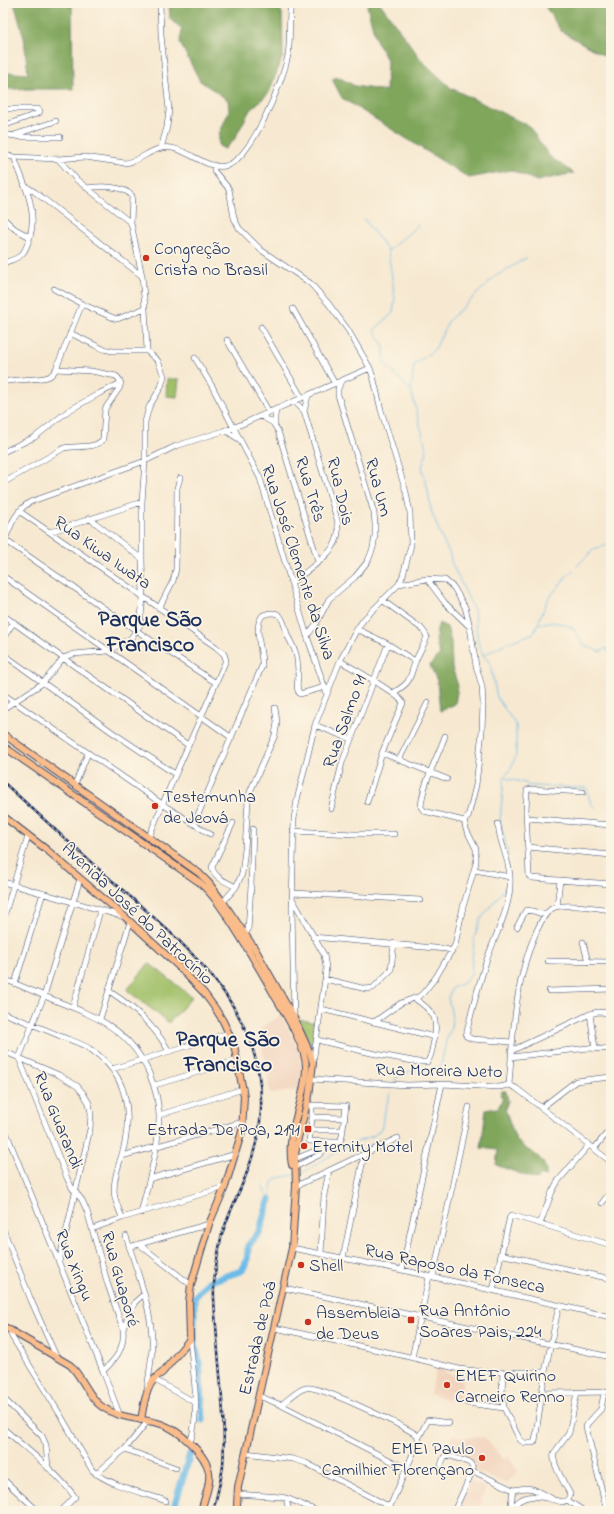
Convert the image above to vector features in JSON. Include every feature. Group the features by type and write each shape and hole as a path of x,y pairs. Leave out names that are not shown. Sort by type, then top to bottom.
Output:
{"main road":[{"path":"3,734 149,837 203,881 223,902 226,910 291,1025 302,1048 306,1063 306,1078 292,1135 290,1150 295,1172"},
{"path":"3,746 77,798 203,881 245,934 294,1018 313,1063 312,1079 298,1138 295,1172"},
{"path":"24,761 37,764 42,762"},
{"path":"65,789 73,783"},
{"path":"77,798 77,792 81,788"},
{"name":"Avenida José do Patrocínio","path":"3,816 47,850 177,965 204,993 215,1008 229,1033 238,1060 243,1089 243,1122 240,1143 225,1187 209,1224 191,1285 189,1302 190,1339"},
{"path":"296,1120 302,1124"},
{"name":"Estrada de Poá","path":"239,1511 237,1505 237,1494 292,1248 296,1186 295,1172"},
{"path":"3,1326 70,1365 78,1372 100,1406 120,1416 167,1426 190,1443 202,1455 209,1471 208,1483 201,1511"},
{"path":"144,1421 147,1392 190,1339"}],"street":[{"path":"160,3 161,35 169,110 167,127 161,148"},
{"path":"3,155 58,159 85,156 117,162 132,162 161,148 174,149 186,153 214,166 226,166 238,159 269,110 288,55 288,23 291,3"},
{"path":"3,109 40,110 39,113 3,126"},
{"path":"13,136 56,121"},
{"path":"3,134 13,136 60,137"},
{"path":"3,263 23,254 33,227 33,210 14,157"},
{"path":"58,159 77,180 131,223"},
{"path":"214,166 214,171 229,189 234,218 239,228 261,250 310,283 317,290 338,315 370,368 406,492 410,513 411,545 403,575 399,584 364,619 340,661 315,725 297,800 293,832 292,926 294,1018"},
{"path":"24,185 142,276"},
{"path":"87,188 105,187 119,189 130,194 133,199 131,223 142,276 147,351"},
{"path":"3,218 7,223 30,237"},
{"path":"54,289 82,304 116,319 145,308"},
{"path":"3,382 18,379 46,378 52,375 56,369 82,304"},
{"path":"293,309 335,384"},
{"path":"261,327 305,397 304,411"},
{"path":"3,709 44,683 63,658 74,654 108,650 131,638 140,625 143,598 142,502 146,415 148,407 161,387 164,376 158,361 147,351 104,350 70,333"},
{"path":"227,340 269,412"},
{"name":"Rua José Clemente da Silva","path":"195,358 260,478 307,636 327,694"},
{"path":"149,837 175,774 216,683 4,542 13,519 24,506 39,499 145,461 176,446 233,428 370,368"},
{"path":"3,483 64,448 71,446 92,446 100,442 104,434 103,421 105,409 109,401 118,391 121,383 119,378 116,376 91,371 56,369"},
{"name":"Rua Um","path":"307,636 316,624 329,600 363,568 370,555 374,536 374,513 338,396 338,388 341,381"},
{"path":"3,452 35,437 68,411 100,392 121,383"},
{"name":"Rua Um","path":"328,386 338,396"},
{"name":"Rua Dois","path":"291,583 334,546 337,538 338,527 318,453 304,411 294,402"},
{"name":"Rua Três","path":"276,409 274,419 275,426 285,452 318,561"},
{"path":"261,416 275,426"},
{"path":"240,441 239,434 242,424"},
{"path":"225,430 240,441"},
{"path":"159,608 173,581 176,569 177,488 180,478"},
{"path":"50,532 89,518 142,502"},
{"name":"Rua Kiwa Iwata","path":"19,511 216,647 225,656 226,660 216,683"},
{"path":"89,518 142,559"},
{"path":"3,576 232,738"},
{"path":"399,584 427,579 445,580 450,583 459,595 465,607 482,686 483,703 479,770 468,817 464,821"},
{"path":"427,579 444,603 470,627"},
{"path":"382,600 421,628 427,637 415,661 412,675 408,683 392,693"},
{"path":"194,824 262,666 262,653 258,625 263,615 276,613 280,615 283,620 289,639 295,651 298,676 298,693 300,694 325,687"},
{"path":"3,615 188,745"},
{"path":"3,638 14,622"},
{"path":"357,629 388,644 415,661"},
{"name":"Rua Salmo 91","path":"331,809 342,763 350,739 388,644"},
{"path":"3,654 112,732 175,774"},
{"path":"340,661 354,668 392,693 403,703 382,753 367,802"},
{"path":"3,694 162,804 210,834"},
{"path":"399,760 428,702"},
{"path":"223,902 236,887 242,874 248,801 250,792 275,735 277,722 275,708"},
{"path":"315,725 350,739"},
{"path":"445,736 424,789 421,807 424,811 464,821"},
{"path":"3,750 10,752"},
{"path":"73,783 88,753"},
{"path":"382,753 447,779"},
{"path":"583,792 527,790 526,811 529,876 532,878 611,884"},
{"path":"527,818 611,825"},
{"path":"374,1022 401,1003 420,996 432,983 452,951 476,863 476,849 466,830 464,821"},
{"path":"233,823 212,867 213,873 236,887"},
{"path":"498,824 500,837 508,860 510,892 504,915 485,965 471,1012 466,1036 472,1039 512,1042"},
{"path":"245,934 248,930 253,829"},
{"path":"293,832 394,834"},
{"path":"3,920 28,836"},
{"path":"528,847 611,855"},
{"path":"474,870 510,877"},
{"path":"19,1058 44,996 80,879"},
{"path":"557,906 560,880"},
{"path":"3,882 102,911 127,920 109,991 100,1019"},
{"path":"15,983 43,893"},
{"path":"293,893 420,900"},
{"path":"293,900 324,955 326,962 326,979 313,1063"},
{"path":"73,1007 102,911 112,906"},
{"path":"509,1085 512,1042 522,971 532,943 545,915 557,906 611,910"},
{"path":"517,928 526,910 533,910 545,915"},
{"path":"313,936 394,943 452,951"},
{"path":"583,942 588,962"},
{"path":"326,979 366,989 373,988 391,970 394,943"},
{"path":"548,961 611,962"},
{"path":"3,978 100,1019 124,1037 142,1059 155,1085 159,1115 156,1146 142,1213"},
{"path":"549,991 611,989"},
{"path":"109,991 144,1017 160,1035 169,1051"},
{"path":"316,1042 425,1063 429,1061 437,1026 434,1015 430,1009 414,998"},
{"path":"321,1009 435,1037"},
{"path":"3,1012 89,1048 112,1069 120,1082 127,1102 128,1125 115,1187 115,1197 122,1218"},
{"path":"511,1054 590,1014 598,1012 611,1013"},
{"path":"590,1014 595,1048"},
{"path":"112,1069 229,1033"},
{"path":"306,1063 316,1042"},
{"path":"511,1054 611,1048"},
{"path":"3,1051 69,1080 83,1093 89,1103 91,1112 90,1129 59,1262"},
{"name":"Rua Guarandi","path":"19,1058 67,1178 76,1191"},
{"path":"155,1085 238,1060"},
{"path":"541,1108 576,1081 611,1077"},
{"name":"Rua Moreira Neto","path":"312,1079 397,1085 442,1084 500,1087 509,1085 516,1088 611,1162"},
{"path":"402,1270 442,1084"},
{"path":"159,1115 243,1089"},
{"path":"312,1105 346,1106 340,1142 310,1142 312,1117 312,1105"},
{"path":"412,1358 420,1317 431,1277 469,1108"},
{"path":"312,1117 345,1118"},
{"path":"122,1156 243,1122"},
{"name":"Rua Xingu","path":"3,1125 120,1416"},
{"path":"594,1149 611,1128"},
{"path":"310,1130 343,1130"},
{"path":"296,1186 398,1138"},
{"path":"295,1172 319,1155 332,1142"},
{"path":"540,1224 552,1192 558,1181 589,1145"},
{"path":"295,1159 317,1150 323,1151"},
{"path":"149,1179 236,1154"},
{"path":"343,1258 364,1155"},
{"path":"321,1254 324,1195 329,1171"},
{"path":"92,1229 122,1218 225,1187"},
{"name":"Rua Guaporé","path":"76,1191 82,1200 92,1229 108,1285 123,1329 123,1341 120,1352 114,1361 103,1371"},
{"path":"602,1203 611,1191"},
{"path":"493,1290 500,1254 510,1216 513,1214 611,1246"},
{"path":"129,1247 209,1224"},
{"path":"3,1229 31,1300 56,1356"},
{"path":"126,1236 144,1294 151,1326 152,1340 147,1392"},
{"path":"139,1244 191,1285"},
{"name":"Rua Raposo da Fonseca","path":"292,1248 402,1270 611,1317"},
{"path":"500,1254 611,1279"},
{"path":"284,1288 611,1357"},
{"path":"123,1329 135,1302 144,1294"},
{"path":"503,1372 502,1394 504,1408 520,1440 522,1442 532,1444 535,1441 541,1393 559,1305"},
{"path":"275,1328 459,1369 486,1372 545,1372"},
{"path":"10,1330 12,1337 61,1416 88,1464 96,1474 109,1481 166,1501"},
{"path":"190,1339 196,1403 194,1429 190,1443"},
{"path":"150,1369 196,1403"},
{"path":"281,1405 306,1388 317,1389 360,1406 414,1433 419,1439"},
{"path":"568,1500 570,1494 554,1463 553,1456 569,1433 577,1392"},
{"path":"541,1393 611,1392"},
{"path":"604,1393 601,1409 586,1427 607,1511"},
{"path":"259,1396 281,1405 407,1469"},
{"path":"3,1398 42,1436 46,1444 48,1468"},
{"path":"467,1403 504,1408"},
{"path":"246,1453 293,1459 306,1463 389,1509 428,1420 449,1423"},
{"path":"96,1474 125,1449 144,1421"},
{"path":"3,1428 63,1482 75,1497 61,1511"},
{"path":"125,1449 176,1468"},
{"path":"441,1465 444,1457 448,1456 470,1463 473,1468 473,1471 454,1511"},
{"path":"473,1471 513,1490 526,1488 533,1489 555,1500"},
{"path":"3,1479 38,1511"},
{"path":"510,1511 513,1490"},
{"path":"237,1494 269,1495 286,1498 317,1511"},
{"path":"510,1511 518,1501 527,1497 562,1502 568,1500"},
{"path":"286,1498 289,1511"},
{"path":"568,1500 584,1511"}],"shaded area":[{"path":"282,1015 302,1058 300,1064 303,1065 303,1070 300,1090 271,1094 268,1083 267,1066 258,1036 263,1026"},
{"name":"EMEF Quirino Carneiro Renno","path":"437,1367 444,1369 443,1372 460,1376 461,1372 464,1373 459,1403 430,1394"},
{"name":"EMEI Paulo Camilhier Florençano","path":"453,1434 462,1438 485,1438 504,1459 508,1456 518,1471 506,1484 478,1472 473,1462 447,1452"},
{"path":"471,1482 486,1488 481,1500 483,1501 478,1511 457,1511"}],"green space":[{"path":"14,3 72,3 73,89 3,89 3,72 28,74 24,38"},
{"path":"169,3 276,3 282,13 283,55 269,93 250,110 234,140 225,149 219,146 219,134 229,111 228,100 200,81 180,43 182,29 170,19"},
{"path":"369,3 380,3 422,61 451,88 529,126 549,156 574,173 537,181 511,170 469,178 342,98 332,79 338,77 355,86 386,91 387,60 376,40 367,6"},
{"path":"543,3 611,3 611,60 561,31"},
{"path":"167,379 179,379 177,397 166,396"},
{"path":"439,623 447,627 451,642 452,667 458,686 455,704 440,711 437,681 430,665 440,654 436,638"},
{"path":"149,963 192,997 169,1023 127,990"},
{"path":"298,1019 317,1023 315,1042 310,1042"},
{"path":"502,1091 506,1091 508,1101 505,1109 516,1139 525,1148 540,1158 543,1163 546,1176 539,1176 538,1180 496,1165 498,1150 481,1148 486,1109 498,1108 503,1098 500,1095"}],"waterway":[{"path":"364,219 388,251 395,298 393,313 374,330 384,347 384,364 410,389"},
{"path":"388,251 418,225"},
{"path":"508,854 500,820 504,778 511,768 516,755 516,725 497,698 490,663 483,655 478,642 474,610 452,564 449,552 442,539 431,510 422,467 427,452 411,390 414,365 435,349 449,320 496,276 526,258"},
{"path":"484,655 506,643 534,633 548,599 567,576 594,549 611,544"},
{"path":"539,624 549,622 564,624 574,629 584,645 600,652 606,648 611,656"},
{"path":"505,778 525,783 529,786 587,788 590,802 595,808"},
{"path":"394,1082 397,1077 416,1069 429,1072 441,1066 446,1041 451,1028 452,1017 448,998 452,988 465,982 471,974 474,939 480,920 508,884"},
{"path":"299,1175 348,1145 373,1136 378,1132 382,1127 383,1118 392,1087"},
{"path":"270,1199 272,1182 278,1178 294,1175"},
{"path":"263,1184 265,1193 270,1199"},
{"path":"203,1420 199,1363 194,1341 194,1298 208,1282 241,1271 247,1259 248,1246 260,1231 270,1199"},
{"path":"173,1511 190,1454"}],"railway":[{"path":"3,782 163,926 189,951 213,978 233,1007 249,1038 259,1072 261,1110 258,1135 252,1159 221,1238 215,1273 214,1298 224,1450 222,1472 213,1511"}],"place":[{"name":"Congreção Crista no Brasil","path":"146,258"},
{"name":"Testemunha de Jeová","path":"155,806"},
{"name":"Estrada De Poa, 2191","path":"308,1129"},
{"name":"Eternity Motel","path":"304,1146"},
{"name":"Shell","path":"301,1265"},
{"name":"Rua Antônio Soares Pais, 224","path":"411,1320"},
{"name":"Assembleia de Deus","path":"308,1322"},
{"name":"EMEF Quirino Carneiro Renno","path":"447,1385"},
{"name":"EMEI Paulo Camilhier Florençano","path":"482,1458"}],"district":[{"name":"Parque São Francisco","path":"150,630"},
{"name":"Parque São Francisco","path":"228,1050"}]}
